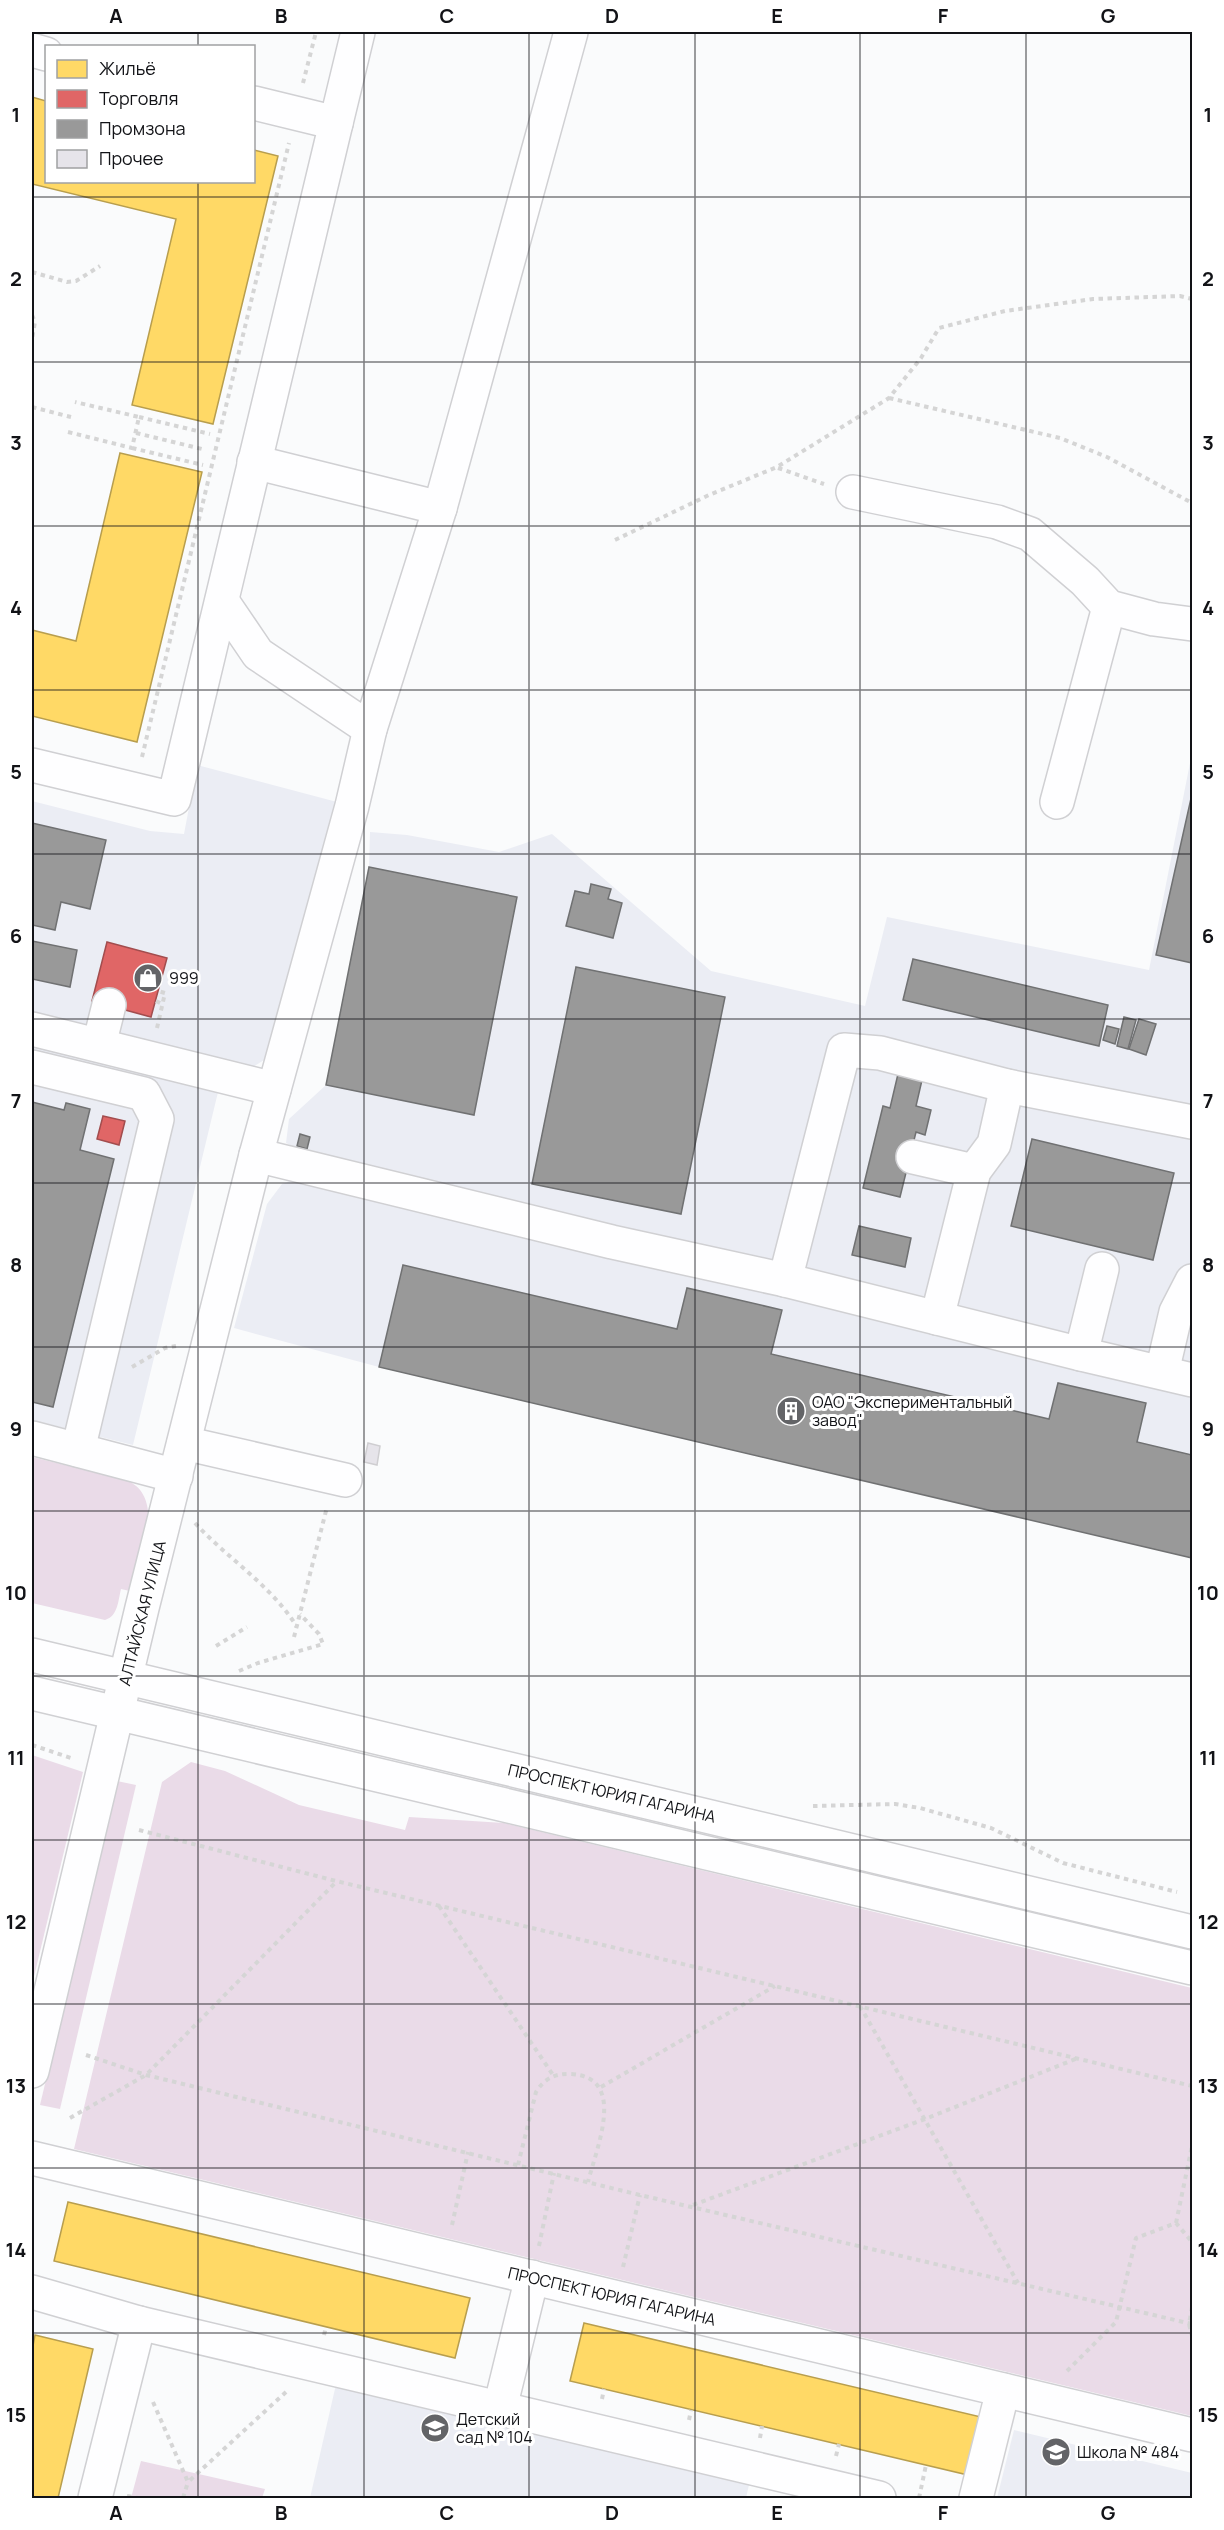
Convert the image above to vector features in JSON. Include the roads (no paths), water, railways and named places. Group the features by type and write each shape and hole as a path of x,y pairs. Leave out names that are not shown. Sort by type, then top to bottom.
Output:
{"main road":[{"path":"32,765 174,799 358,32"},
{"name":"АЛТАЙСКАЯ УЛИЦА","path":"32,2071 126,1677 256,1155 352,806 370,729 440,508 571,32"},
{"path":"255,103 336,123"},
{"path":"254,462 440,508"},
{"path":"852,492 996,522 1030,534 1085,581 1108,607 1154,620 1192,624"},
{"path":"222,601 258,654 370,729"},
{"path":"1057,802 1108,607"},
{"path":"99,1045 109,1005"},
{"path":"32,1029 274,1089"},
{"path":"785,1280 844,1050 880,1053 1007,1086 1192,1122"},
{"path":"32,1067 144,1094 157,1119 78,1450"},
{"path":"937,1318 974,1171 994,1144 1007,1086"},
{"path":"256,1155 612,1242 785,1280 1177,1376 1176,1312 1192,1281"},
{"path":"913,1157 974,1171"},
{"path":"1081,1354 1102,1269"},
{"path":"32,1438 78,1450 172,1489"},
{"path":"184,1443 340,1479"},
{"name":"ПРОСПЕКТ ЮРИЯ ГАГАРИНА","path":"32,1655 1192,1932"},
{"path":"32,1693 1192,1968"},
{"name":"ПРОСПЕКТ ЮРИЯ ГАГАРИНА","path":"32,2158 1192,2435"},
{"path":"500,2408 532,2277"},
{"path":"32,2292 139,2323 879,2499"},
{"path":"95,2499 139,2323"},
{"path":"976,2499 1003,2390"}],"place":[{"name":"999","path":"148,978"},
{"name":"ОАО \"Экспериментальный завод\"","path":"791,1411"},
{"name":"Детский сад № 104","path":"435,2428"},
{"name":"Школа № 484","path":"1056,2452"}]}
